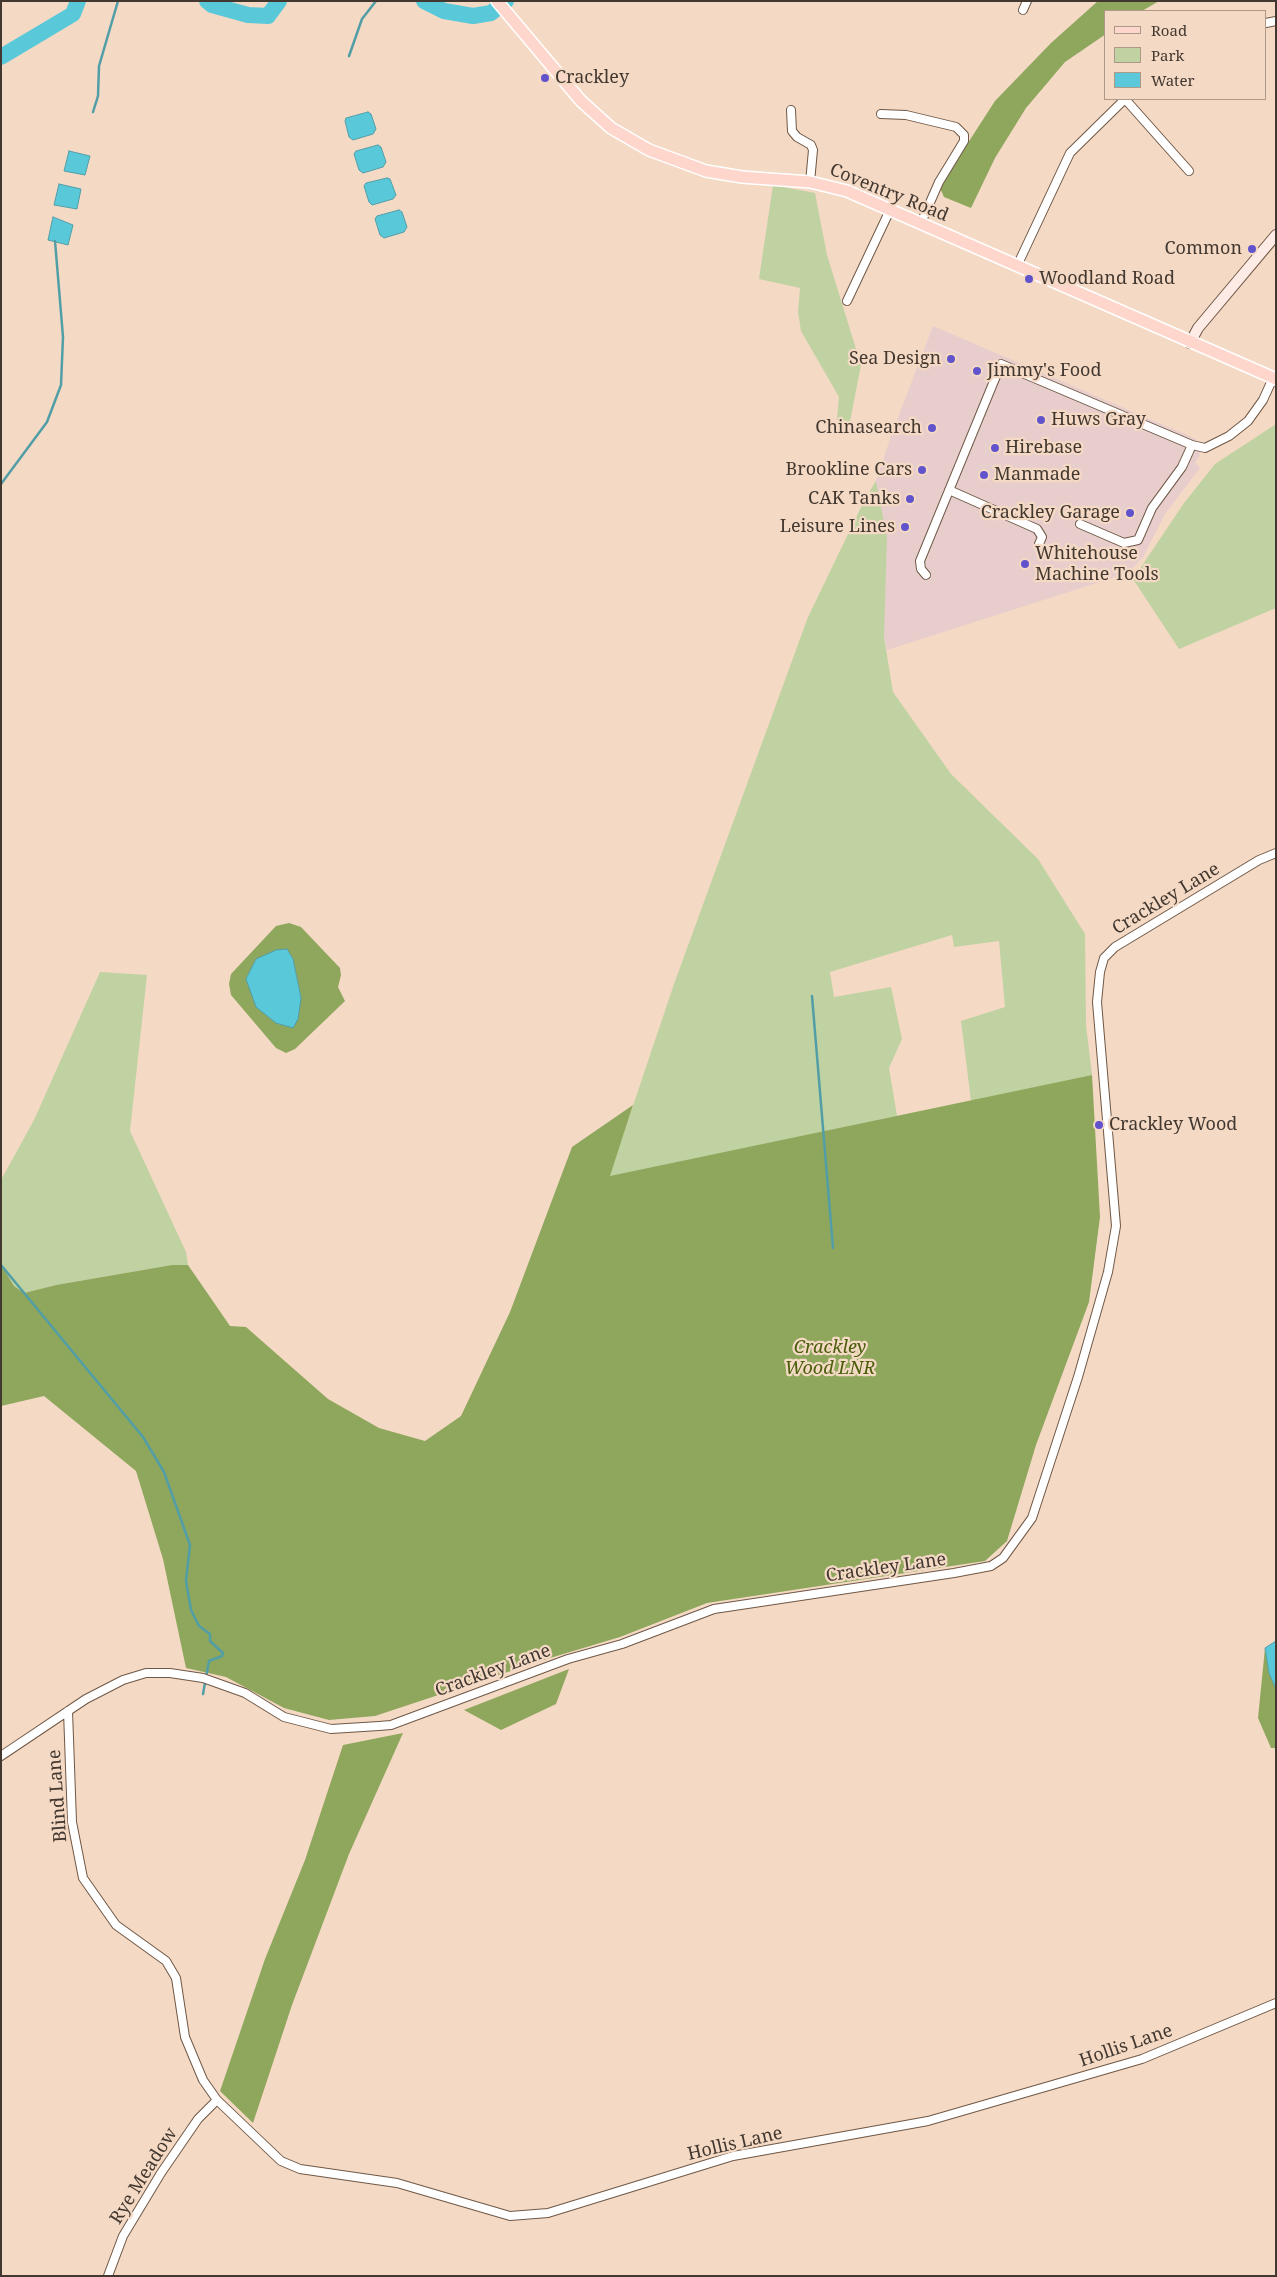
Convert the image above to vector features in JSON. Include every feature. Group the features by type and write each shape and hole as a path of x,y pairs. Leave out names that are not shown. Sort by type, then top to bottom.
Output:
{"main road":[{"name":"Coventry Road","path":"497,1 581,101 611,128 637,144 678,162 706,171 742,177 810,182 847,191 1274,379"}],"street":[{"path":"1023,10 1026,1"},
{"path":"1017,266 1070,153 1124,100"},
{"path":"1126,100 1189,171"},
{"path":"791,110 792,131 797,137 811,145 813,150 810,182"},
{"path":"881,114 906,115 948,125 962,131 964,135 964,140 940,182 921,223"},
{"path":"847,301 890,210"},
{"path":"1190,343 1198,328 1276,235"},
{"path":"926,575 921,569 920,561 1001,364 1192,445 1209,447 1234,433 1258,408 1274,379"},
{"path":"1080,524 1124,543 1138,540 1152,508 1182,467 1192,445"},
{"path":"949,490 1037,529 1042,537 1039,544"},
{"name":"Crackley Lane","path":"1,1756 68,1711 122,1680 146,1673 170,1673 203,1678 245,1693 284,1717 332,1729 390,1725 568,1659 622,1644 714,1609 954,1573 990,1566 1003,1558 1032,1518 1108,1272 1116,1226 1097,1002 1100,972 1104,958 1115,947 1259,860 1276,853"},
{"name":"Blind Lane","path":"68,1711 72,1822 83,1878 116,1925 166,1961 176,1978 185,2037 203,2080 217,2100"},
{"name":"Hollis Lane","path":"217,2100 281,2160 300,2169 397,2183 510,2216 548,2213 733,2156 928,2121 1142,2059 1276,2003"},
{"name":"Rye Meadow","path":"108,2276 123,2236 161,2173 198,2119 217,2100"}],"shaded area":[{"path":"933,326 1196,439 1200,455 1195,463 1200,468 1165,514 1143,557 1128,573 887,650 884,637 876,481"}],"green space":[{"path":"1098,1 1159,1 1144,10 1104,10 1104,35 1065,62 1026,108 995,158 971,208 944,197 940,188 944,180 995,101 1051,43"},
{"path":"773,185 815,193 827,255 861,365 849,427 837,420 839,397 801,331 798,312 800,288 759,279"},
{"path":"1276,424 1276,608 1179,649 1133,579 1184,503 1215,464"},
{"path":"876,481 887,537 884,637 893,692 951,774 1038,859 1085,934 1086,1025 1092,1075 971,1101 961,1021 1005,1007 999,941 954,947 952,935 830,972 834,997 891,987 902,1039 889,1068 897,1116 609,1177 674,984 808,617 865,499"},
{"path":"289,923 301,927 340,968 341,975 338,987 345,1001 295,1049 286,1053 276,1048 231,995 229,984 231,974 276,926","holes":["287,949 293,959 301,998 283,1024 276,1023"]},
{"path":"100,972 147,975 130,1131 186,1252 188,1265 172,1265 56,1285 24,1293 14,1286 1,1265 1,1180 34,1120"},
{"name":"Crackley Wood LNR","path":"1092,1075 1100,1217 1089,1302 1036,1445 1007,1541 985,1561 707,1603 620,1637 375,1716 329,1720 284,1708 226,1677 186,1668 163,1559 136,1471 44,1396 1,1406 2,1266 14,1286 24,1293 56,1285 172,1265 188,1265 230,1326 246,1327 328,1399 379,1428 425,1441 461,1416 510,1312 572,1147 633,1105 610,1176"},
{"path":"1265,1648 1269,1673 1276,1689 1276,1748 1271,1748 1258,1718"},
{"path":"569,1669 556,1704 501,1730 464,1710"},
{"path":"403,1733 349,1854 292,2005 253,2123 220,2091 265,1959 305,1860 343,1745"}],"water":[{"path":"368,112 371,114 376,129 373,134 353,140 349,137 346,118"},
{"path":"378,145 381,147 386,162 383,167 363,173 359,170 354,154 356,151"},
{"path":"69,151 90,156 85,175 64,171"},
{"path":"390,179 396,195 393,199 372,205 369,202 364,186 366,183"},
{"path":"59,184 81,189 77,209 54,205"},
{"path":"399,210 402,212 407,227 404,232 384,238 380,235 375,219 377,216"},
{"path":"53,217 73,225 68,245 48,240"},
{"path":"287,949 293,959 301,998 298,1019 293,1028 276,1023 256,1007 246,979 256,959 276,950"},
{"path":"1276,1641 1276,1689 1269,1673 1265,1648"}],"waterway":[{"path":"1,57 73,14 78,1"},
{"path":"93,112 98,96 99,66 118,1"},
{"path":"207,1 212,5 248,15 268,16 279,1"},
{"path":"349,56 362,19 376,1"},
{"path":"424,1 444,11 473,16 491,13 506,1"},
{"path":"1,484 47,422 61,385 63,337 55,241"},
{"path":"812,996 833,1248"},
{"path":"1,1265 143,1437 164,1472 190,1545 186,1581 191,1610 199,1626 210,1634 210,1641 223,1653 222,1656 209,1661 203,1694"}],"place":[{"name":"Crackley","path":"545,78"},
{"name":"Common","path":"1252,249"},
{"name":"Woodland Road","path":"1029,279"},
{"name":"Sea Design","path":"951,359"},
{"name":"Jimmy's Food","path":"977,371"},
{"name":"Huws Gray","path":"1041,420"},
{"name":"Chinasearch","path":"932,428"},
{"name":"Hirebase","path":"995,448"},
{"name":"Brookline Cars","path":"922,470"},
{"name":"Manmade","path":"984,475"},
{"name":"CAK Tanks","path":"910,499"},
{"name":"Crackley Garage","path":"1130,513"},
{"name":"Leisure Lines","path":"905,527"},
{"name":"Whitehouse Machine Tools","path":"1025,564"},
{"name":"Crackley Wood","path":"1099,1125"}]}
